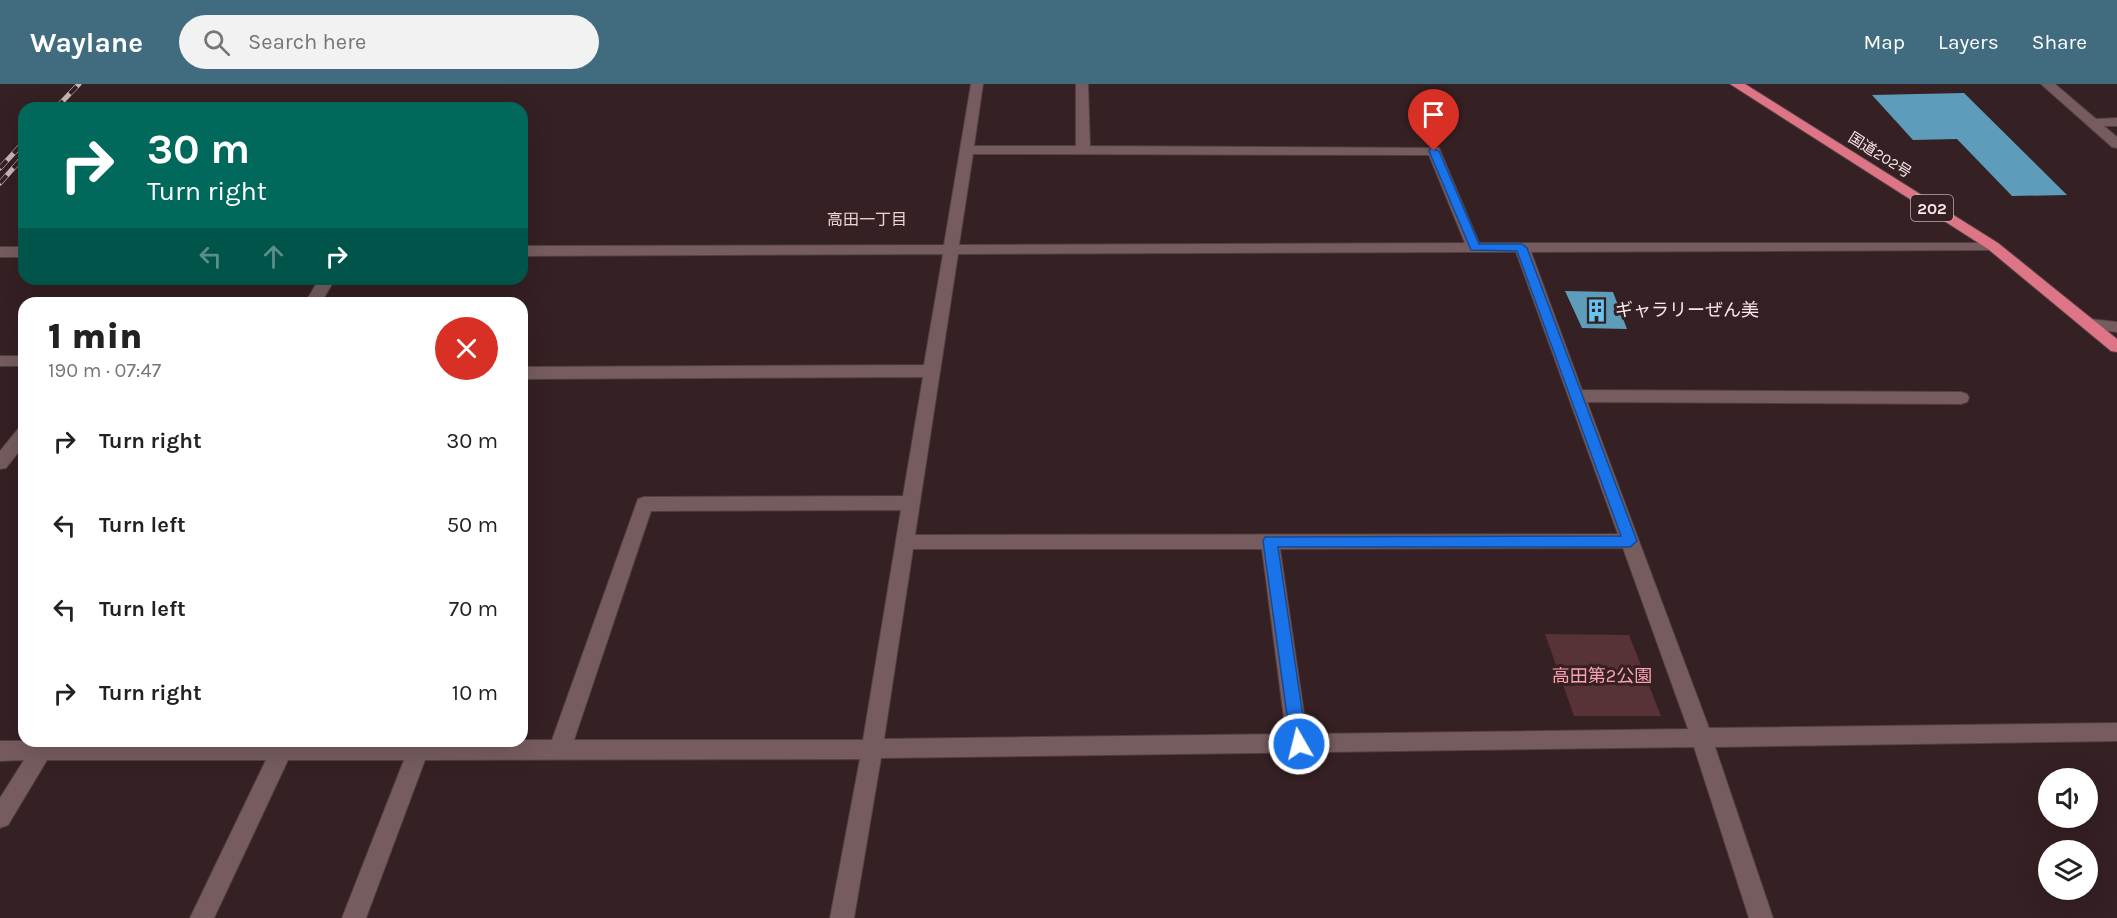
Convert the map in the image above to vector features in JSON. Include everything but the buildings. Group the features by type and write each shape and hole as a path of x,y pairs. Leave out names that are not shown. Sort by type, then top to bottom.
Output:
{"highway":[{"name":"国道202号","path":"1736,84 1993,246 2117,347"}],"street":[{"path":"842,918 872,749 976,84"},
{"path":"1082,84 1083,150"},
{"path":"2047,84 2117,144"},
{"path":"2091,123 2117,122"},
{"path":"966,150 1434,151 1474,248"},
{"path":"528,251 1993,246"},
{"path":"1522,248 1702,739 1761,918"},
{"path":"0,252 18,252"},
{"path":"2090,324 2117,327"},
{"path":"0,361 18,361"},
{"path":"528,373 930,372"},
{"path":"1576,396 1962,398"},
{"path":"0,463 18,440"},
{"path":"560,749 644,504 910,503"},
{"path":"1270,541 1299,744"},
{"path":"904,542 1630,541"},
{"path":"338,747 418,750 872,749 2116,733"},
{"path":"0,750 34,747"},
{"path":"0,818 34,747"},
{"path":"202,918 283,747"},
{"path":"354,918 418,750"}],"green space":[{"name":"高田第2公園","path":"1545,634 1629,635 1661,716 1574,716"}],"railway":[{"path":"62,102 79,84"},
{"path":"0,168 18,148"},
{"path":"0,183 18,163"}],"place":[{"name":"ギャラリーぜん美","path":"1597,310"}],"district":[{"name":"高田一丁目","path":"867,219"}],"route":[{"path":"1299,744 1270,541 1630,541 1522,248 1474,248 1434,151"}]}
